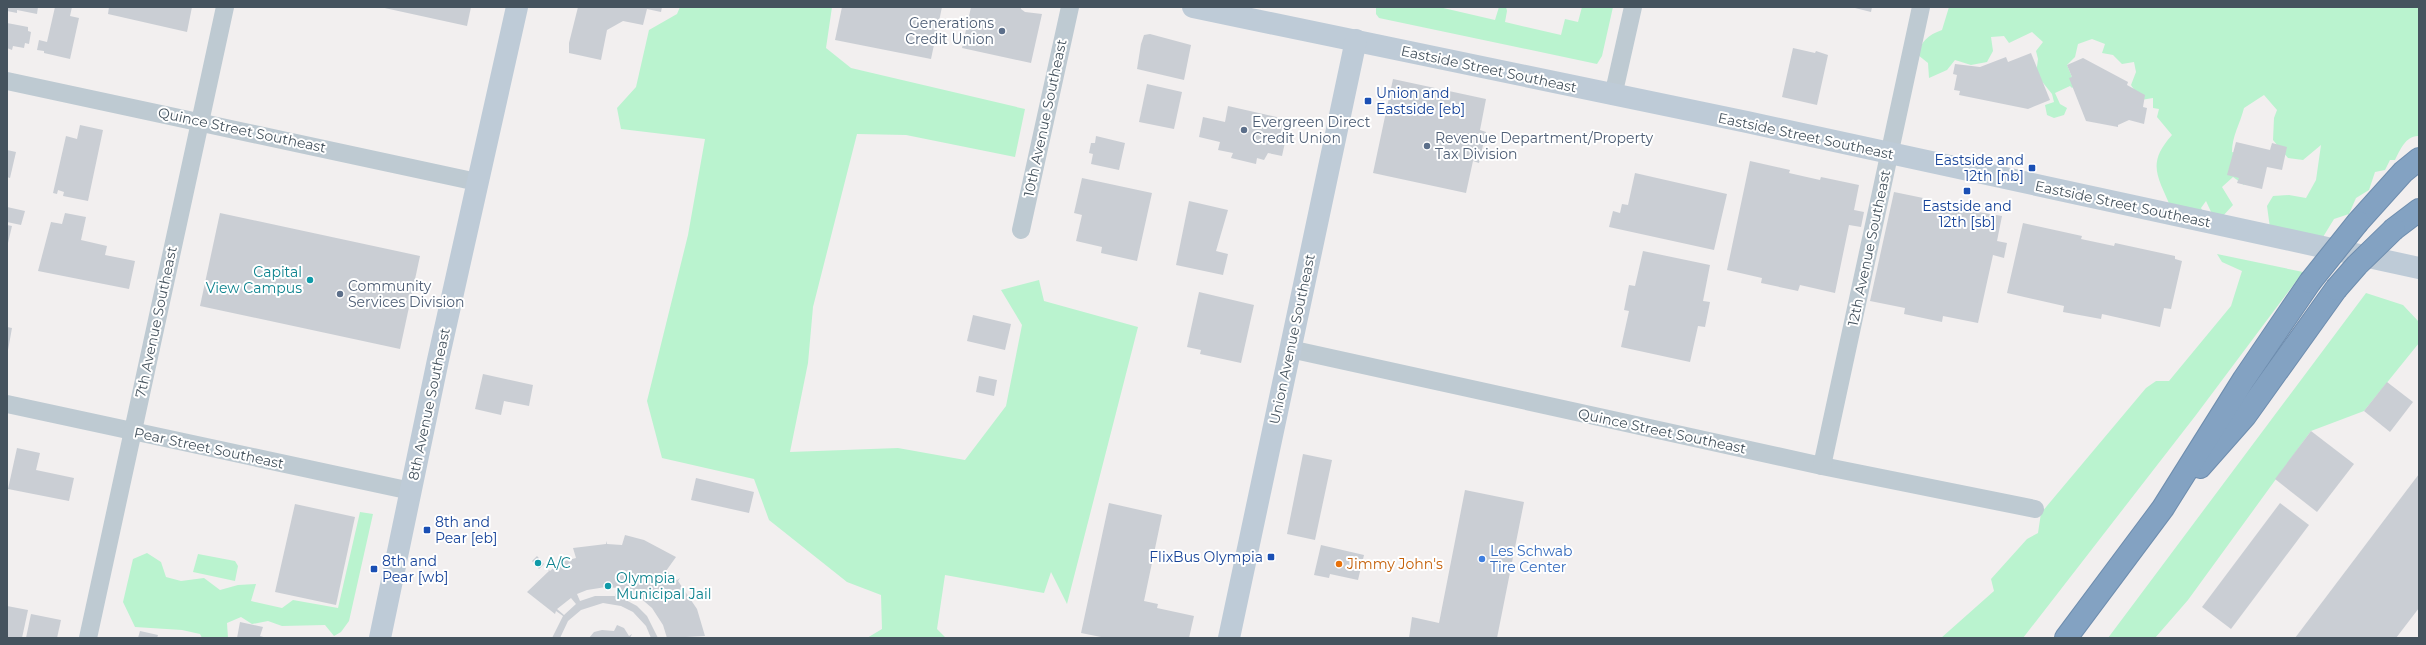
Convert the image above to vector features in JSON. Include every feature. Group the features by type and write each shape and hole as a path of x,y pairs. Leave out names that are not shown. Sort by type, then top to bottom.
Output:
{"highway":[{"path":"2066,638 2163,508 2244,379 2310,282 2358,222 2403,172 2419,159"},
{"path":"2163,508 2241,421 2336,289 2357,265 2394,229 2419,210"}],"street":[{"name":"7th Avenue Southeast","path":"88,638 110,543 132,431 224,7"},
{"name":"8th Avenue Southeast","path":"380,638 477,182 517,7"},
{"name":"10th Avenue Southeast","path":"1020,230 1070,7"},
{"name":"Eastside Street Southeast","path":"1193,7 1889,153 2419,268"},
{"path":"1613,96 1633,7"},
{"name":"12th Avenue Southeast","path":"1822,466 1921,7"},
{"name":"Union Avenue Southeast","path":"1229,638 1356,40"},
{"name":"Quince Street Southeast","path":"7,81 200,121 477,182"},
{"name":"Quince Street Southeast","path":"1290,349 1822,466 2035,509"},
{"name":"Pear Street Southeast","path":"7,404 411,491"}],"green space":[{"path":"680,7 832,7 826,48 851,68 1025,109 1015,157 906,135 857,134 813,307 808,363 790,452 898,448 965,460 1006,406 1022,325 1001,290 1039,280 1044,301 1138,327 1067,604 1051,572 1044,593 945,575 937,629 946,638 867,638 882,629 881,595 847,582 769,520 754,479 662,458 647,401 688,235 705,139 621,129 617,108 636,87 649,30 677,14"},
{"path":"1376,7 1439,7 1495,20 1499,7 1506,7 1507,11 1505,22 1561,35 1565,19 1578,22 1582,7 1613,7 1602,56 1597,64 1379,18 1376,14"},
{"path":"1949,7 2419,7 2419,136 2410,138 2404,144 2395,160 2390,160 2385,170 2375,172 2369,190 2356,198 2349,214 2334,219 2323,237 2270,228 2267,206 2273,196 2289,195 2306,198 2316,180 2321,145 2303,160 2288,158 2273,140 2274,118 2277,110 2264,95 2244,108 2232,146 2232,152 2248,156 2252,168 2244,185 2233,177 2222,187 2233,205 2222,217 2212,214 2206,201 2201,208 2207,218 2171,208 2159,178 2157,162 2164,145 2172,135 2157,117 2159,109 2153,108 2153,98 2141,100 2131,85 2136,72 2134,62 2122,64 2113,55 2102,53 2105,44 2092,39 2078,44 2075,57 2067,65 2072,77 2082,80 2072,88 2070,86 2055,93 2060,104 2067,108 2064,115 2054,118 2047,115 2045,105 2054,102 2052,94 2036,74 2038,59 2036,51 2043,42 2032,32 2009,43 2004,36 1991,37 1993,51 1987,62 1971,65 1955,60 1947,70 1929,78 1928,63 1918,55 1919,50 1923,42 1929,36 1942,30"},
{"path":"2217,254 2303,272 2196,415 2023,638 1941,638 1994,591 1991,579 2027,539 2038,533 2041,513 2146,388 2156,381 2169,381 2231,306 2242,271 2222,262"},
{"path":"2366,293 2403,305 2419,322 2419,343 2364,411 2311,431 2188,600 2155,638 2108,638"},
{"path":"360,512 373,514 349,621 341,632 334,636 325,625 282,626 268,621 252,624 241,617 227,623 228,638 202,638 200,634 182,630 135,627 123,602 133,559 147,553 161,562 166,577 181,581 204,578 220,590 238,585 256,584 251,601 282,608 293,600 338,608"},
{"path":"198,554 235,561 238,566 235,581 193,572"}],"building":[{"path":"7,7 38,7 37,14 17,10 17,13 7,11"},
{"path":"55,7 72,7 70,16 79,18 70,59 37,50 39,40 47,42"},
{"path":"109,7 192,7 187,32 108,14"},
{"path":"380,7 471,7 467,26"},
{"path":"578,7 662,7 661,12 647,9 643,25 623,21 607,30 601,60 569,53 569,43"},
{"path":"842,7 942,7 931,59 835,40"},
{"name":"Generations Credit Union","path":"971,7 1021,7 1021,9 1025,12 1042,14 1031,63 962,48"},
{"path":"1851,7 1872,7 1871,12"},
{"path":"7,23 28,27 28,31 31,32 29,44 25,43 24,48 13,46 12,50 7,48"},
{"path":"1150,34 1191,45 1184,80 1137,69 1144,35"},
{"path":"1793,48 1815,53 1816,51 1828,55 1817,105 1782,97"},
{"path":"2031,53 2050,100 2028,109 1959,95 1960,91 1954,90 1957,75 1953,74 1955,64 1980,67 2006,57 2008,62"},
{"path":"2083,58 2128,82 2127,85 2145,95 2143,107 2147,108 2144,124 2129,120 2118,125 2118,127 2086,121 2069,78 2072,77 2067,65"},
{"name":"Revenue Department/Property Tax Division","path":"1393,79 1486,99 1480,130 1486,132 1479,163 1473,161 1466,193 1373,173"},
{"path":"1147,84 1182,92 1174,129 1139,122"},
{"name":"Evergreen Direct Credit Union","path":"1228,106 1290,120 1282,156 1268,153 1264,160 1257,158 1256,164 1231,158 1233,153 1218,150 1220,142 1199,137 1203,117 1225,122"},
{"path":"80,125 103,130 88,201 63,196 64,192 58,190 57,194 53,193 66,136 77,139"},
{"path":"1096,136 1125,143 1119,170 1091,164 1093,154 1089,153 1091,143 1095,143"},
{"path":"2236,142 2270,150 2272,143 2287,147 2282,170 2267,167 2262,189 2237,183 2239,178 2227,175"},
{"path":"7,150 16,152 10,178 7,177"},
{"path":"1750,161 1790,170 1789,173 1820,180 1821,177 1859,185 1854,210 1864,212 1861,227 1849,225 1835,293 1800,285 1798,291 1761,283 1762,278 1727,270"},
{"path":"1635,173 1727,194 1714,250 1609,227 1613,211 1620,213 1622,204 1628,205"},
{"path":"1082,178 1152,193 1137,261 1101,253 1102,247 1076,241 1082,215 1074,213"},
{"path":"1894,192 1933,200 1932,204 2002,216 1997,241 2007,243 2004,258 1993,255 1978,323 1943,316 1942,322 1904,314 1905,308 1870,301"},
{"path":"1189,201 1228,210 1216,251 1228,254 1223,275 1176,265"},
{"path":"7,207 25,211 21,225 7,222"},
{"path":"65,213 86,217 81,240 107,246 105,255 135,261 129,289 38,271 51,222 62,224"},
{"name":"Capital View Campus","path":"220,213 420,256 400,349 200,306"},
{"path":"2023,223 2082,236 2081,239 2114,246 2115,243 2175,256 2175,259 2182,261 2171,309 2164,308 2160,327 2102,314 2101,319 2063,312 2064,306 2007,293"},
{"path":"7,225 12,226 8,243 7,243"},
{"path":"1643,251 1710,265 1703,301 1710,302 1705,327 1698,326 1690,362 1621,347 1629,311 1624,310 1629,285 1635,286"},
{"path":"1199,292 1254,305 1241,363 1200,354 1201,350 1187,347"},
{"path":"973,315 1011,324 1005,350 967,341"},
{"path":"7,327 12,328 8,350 7,350"},
{"path":"483,374 533,385 529,406 504,401 501,415 475,409"},
{"path":"979,376 997,380 994,396 976,392"},
{"path":"2387,382 2413,402 2390,432 2364,411"},
{"path":"2311,431 2354,464 2317,512 2275,479"},
{"path":"17,448 40,453 36,470 74,478 69,501 8,489"},
{"path":"1303,454 1332,460 1315,540 1287,534"},
{"path":"2419,474 2419,608 2396,638 2295,638"},
{"path":"696,478 754,492 749,513 691,500"},
{"name":"Les Schwab Tire Center","path":"1465,490 1524,502 1497,638 1409,638 1412,617 1439,623"},
{"path":"1109,503 1162,515 1144,601 1158,604 1157,608 1194,616 1189,638 1106,638 1081,633"},
{"path":"2280,503 2309,525 2231,629 2202,607"},
{"path":"295,504 355,517 336,605 275,592"},
{"name":"Olympia Municipal Jail","path":"625,535 644,540 676,557 666,571 677,580 680,578 678,581 697,609 705,636 667,638 663,625 652,608 638,596 625,591 622,598 637,606 647,616 658,638 651,638 646,626 633,612 621,606 603,603 581,610 568,621 560,638 552,638 563,616 556,611 555,614 527,592 549,571 547,568 550,571 561,562 576,558 573,548 606,544 607,541 607,544 622,545","holes":["606,587 617,588 615,596 595,596 580,601 577,594 587,590","571,598 576,604 564,615 557,609"]},
{"name":"Jimmy John's","path":"1321,545 1364,555 1358,580 1330,574 1329,578 1314,575"},
{"name":"A/C","path":"537,556 544,564 539,569 532,561"},
{"path":"7,606 28,610 22,638 7,638"},
{"path":"31,614 61,620 57,638 26,638"},
{"path":"240,622 263,627 260,636 267,638 237,638"},
{"path":"617,625 624,628 629,636 632,634 630,638 589,638 594,632 602,630 614,631"},
{"path":"140,631 158,635 157,638 138,638"}],"place":[{"name":"Generations Credit Union","path":"1002,31"},
{"name":"Union and Eastside [eb]","path":"1368,101"},
{"name":"Evergreen Direct Credit Union","path":"1244,130"},
{"name":"Revenue Department/Property Tax Division","path":"1427,146"},
{"name":"Eastside and 12th [nb]","path":"2032,168"},
{"name":"Eastside and 12th [sb]","path":"1967,191"},
{"name":"Capital View Campus","path":"310,280"},
{"name":"Community Services Division","path":"340,294"},
{"name":"8th and Pear [eb]","path":"427,530"},
{"name":"FlixBus Olympia","path":"1271,557"},
{"name":"Les Schwab Tire Center","path":"1482,559"},
{"name":"A/C","path":"538,563"},
{"name":"Jimmy John's","path":"1339,564"},
{"name":"8th and Pear [wb]","path":"374,569"},
{"name":"Olympia Municipal Jail","path":"608,586"}]}
